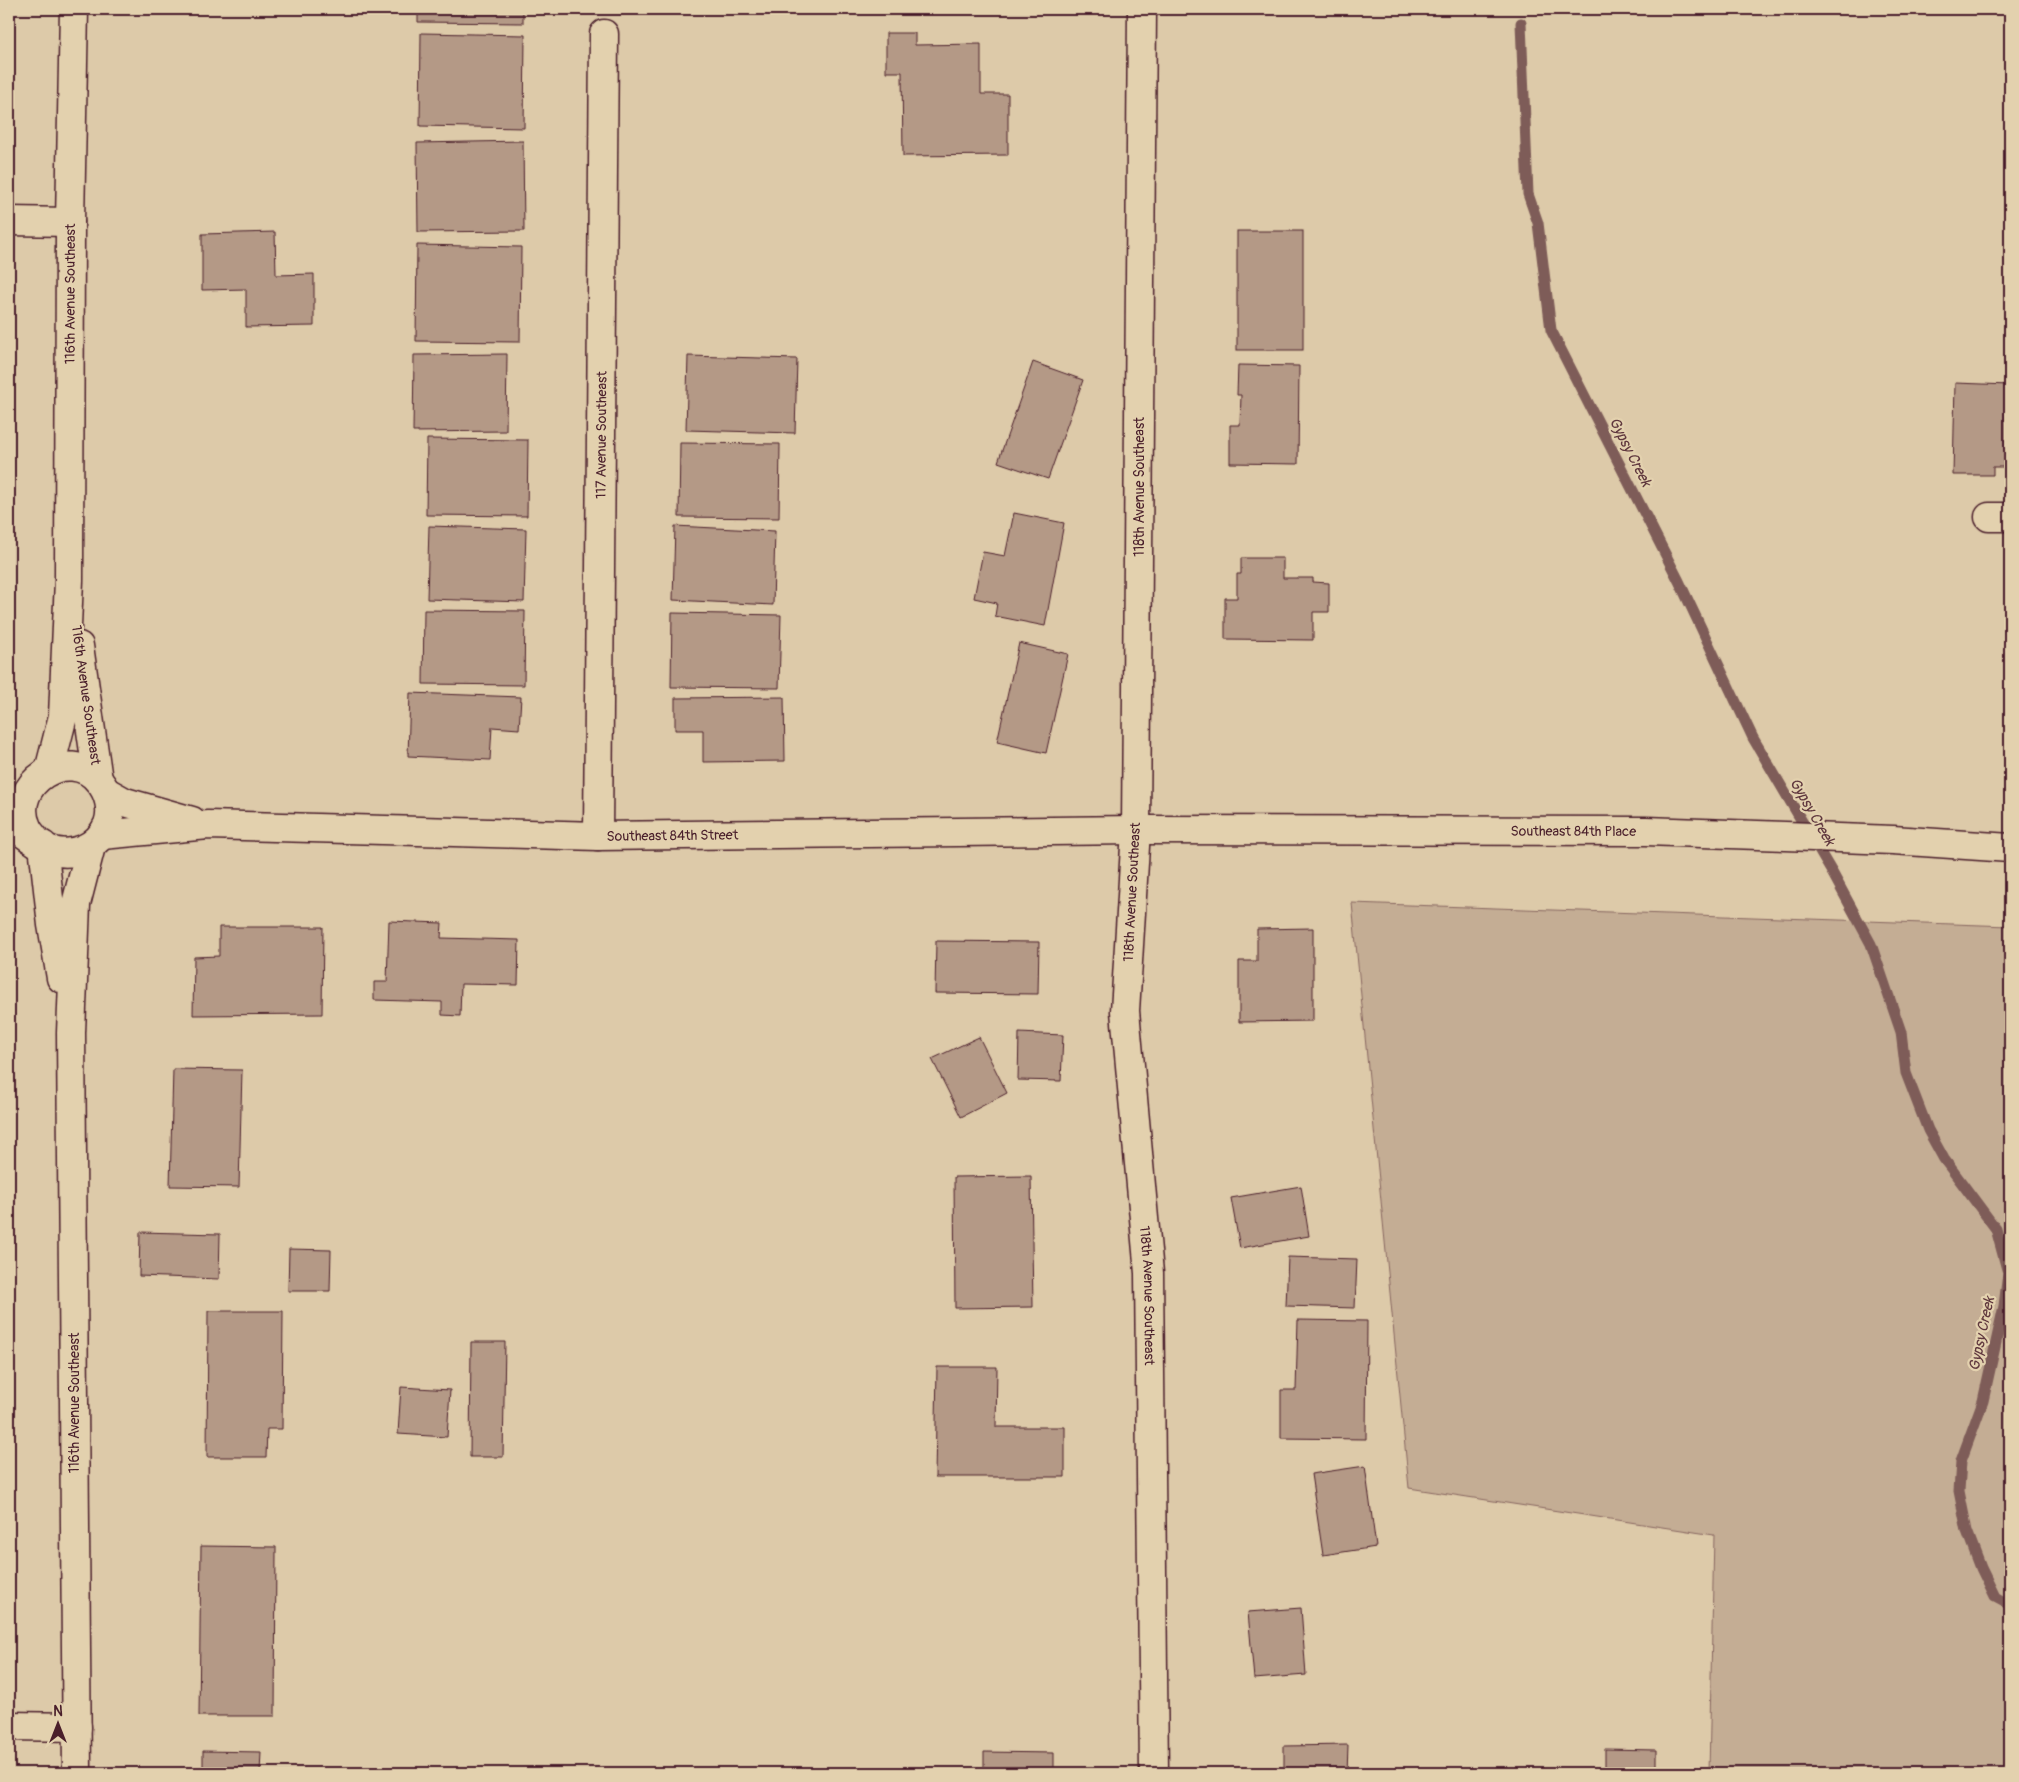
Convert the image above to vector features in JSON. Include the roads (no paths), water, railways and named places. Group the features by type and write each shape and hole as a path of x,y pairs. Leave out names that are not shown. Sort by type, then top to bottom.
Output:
{"street":[{"name":"116th Avenue Southeast","path":"43,775 63,716 69,580 70,222 74,9"},
{"name":"118th Avenue Southeast","path":"1142,9 1136,830 1125,1011 1149,1273 1154,1773"},
{"name":"117 Avenue Southeast","path":"598,836 604,34"},
{"path":"9,221 70,222"},
{"name":"116th Avenue Southeast","path":"69,580 102,786 110,807 109,822 97,840 76,904 71,1034 77,1773"},
{"name":"116th Avenue Southeast","path":"71,1034 39,842 27,827 24,813 25,798 32,784 56,768 72,767 86,771 102,786"},
{"path":"9,790 43,775"},
{"name":"Southeast 84th Street","path":"102,786 125,802 208,825"},
{"name":"Southeast 84th Street","path":"97,840 208,825 598,836 1136,830"},
{"path":"9,826 48,849 63,852 78,852 97,840"},
{"name":"Southeast 84th Place","path":"1136,830 1646,831 1893,840 2010,848"},
{"path":"9,1726 77,1727"}],"waterway":[{"name":"Gypsy Creek","path":"1521,23 1528,194 1538,223 1551,330 1679,581 1753,738 1833,874 1871,944 1901,1032 1906,1073 1928,1130 1944,1159 1996,1229 2008,1273 2004,1306 1983,1401 1961,1461 1959,1491 1967,1531 1981,1568 1995,1597 2010,1605"}]}
